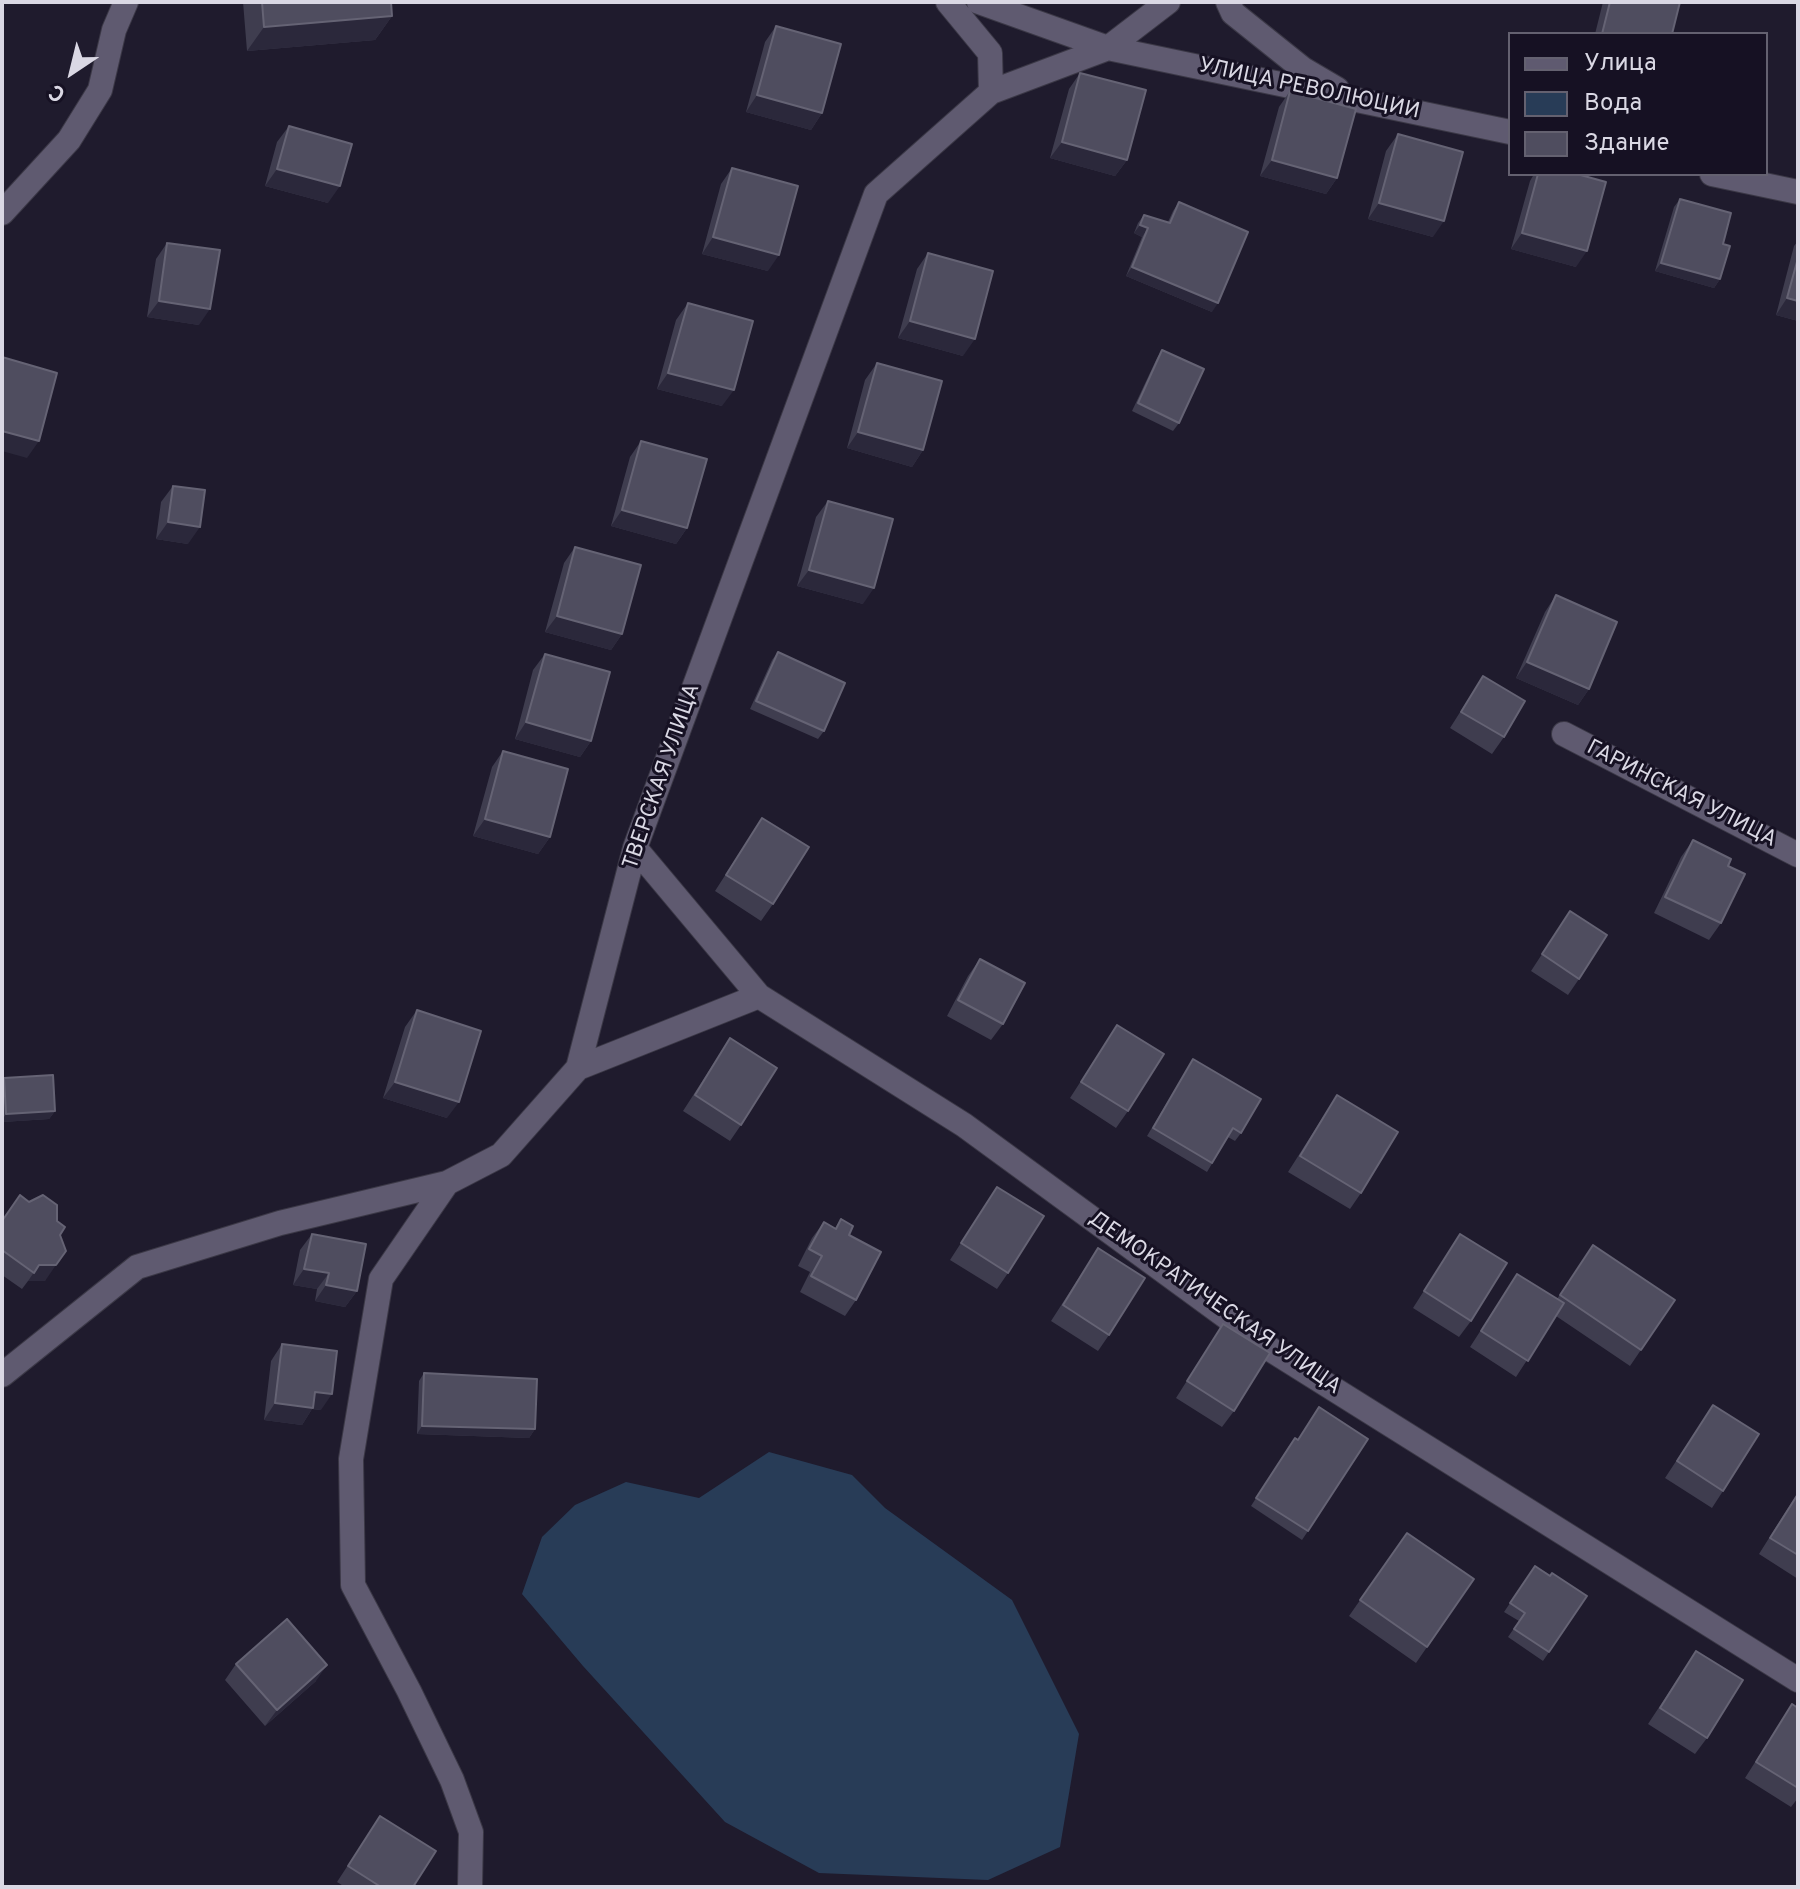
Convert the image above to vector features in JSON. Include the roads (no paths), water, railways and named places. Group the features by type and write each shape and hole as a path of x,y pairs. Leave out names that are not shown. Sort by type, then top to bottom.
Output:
{"street":[{"path":"2,213 69,140 100,90 114,30 126,2"},
{"path":"948,2 990,53 991,92"},
{"name":"УЛИЦА РЕВОЛЮЦИИ","path":"979,2 1108,48 1508,132"},
{"name":"ТВЕРСКАЯ УЛИЦА","path":"2,1375 137,1267 280,1223 447,1183 501,1155 578,1068 635,848 876,194 991,92 1108,48 1168,2"},
{"path":"1228,2 1233,13 1303,69 1354,99"},
{"path":"1722,176 1798,192"},
{"name":"ГАРИНСКАЯ УЛИЦА","path":"1564,734 1798,855"},
{"name":"ДЕМОКРАТИЧЕСКАЯ УЛИЦА","path":"635,848 759,996 964,1125 1273,1351 1798,1680"},
{"path":"578,1068 759,996"},
{"path":"447,1183 381,1279 351,1459 353,1585 452,1780 471,1832 470,1887"}],"water":[{"path":"769,1452 852,1475 885,1508 1012,1600 1079,1734 1060,1847 988,1880 819,1873 725,1822 522,1594 542,1537 575,1505 626,1482 699,1498"}]}
